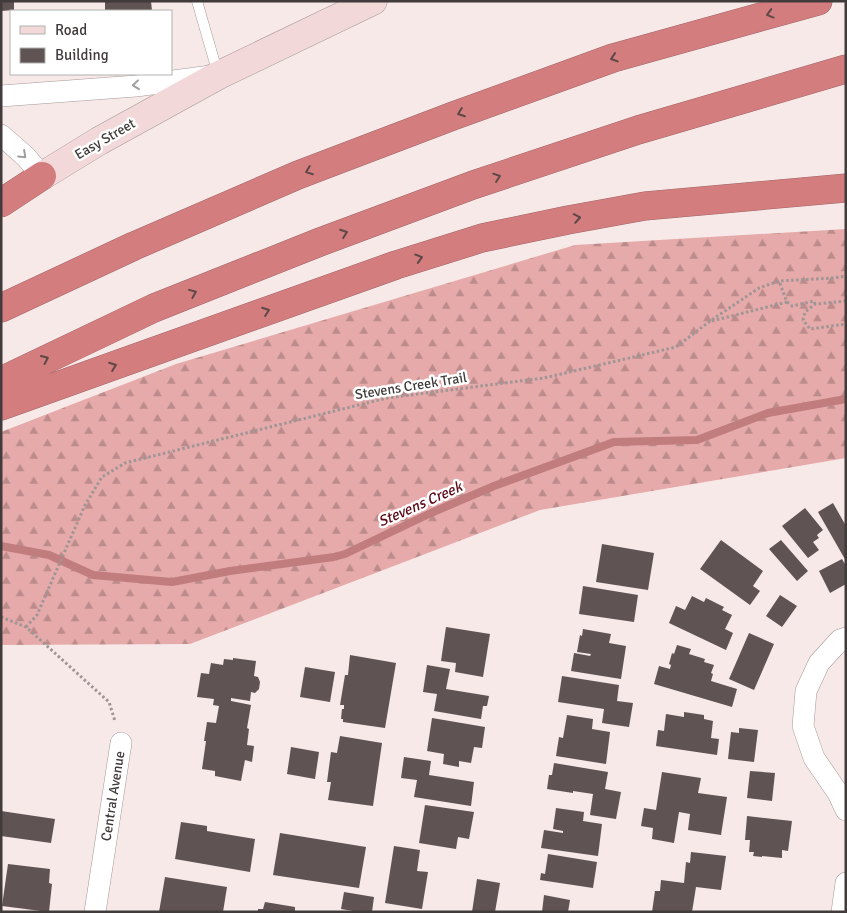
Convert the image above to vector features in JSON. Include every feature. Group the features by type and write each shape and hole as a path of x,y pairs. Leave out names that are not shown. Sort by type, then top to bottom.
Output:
{"highway":[{"path":"1,308 134,246 280,183 453,116 613,58 818,1"},
{"path":"1,381 154,308 320,242 473,185 638,130 846,69"},
{"path":"1,203 42,176"},
{"path":"1,406 396,265 482,238 645,206 846,188"}],"street":[{"name":"Easy Street","path":"42,176 99,141 219,75 373,1"},
{"name":"Easy Street","path":"1,96 136,86 219,75"},
{"path":"1,136 26,157 42,176"},
{"path":"846,638 840,640 819,663 812,677 806,691 803,726 814,758 838,793 846,810"},
{"name":"Central Avenue","path":"95,912 121,743"},
{"path":"842,912 846,884"}],"lane":[{"path":"197,1 219,75"}],"path":[{"name":"Stevens Creek Trail","path":"26,628 37,615 84,505 102,477 125,463 387,398 544,378 676,347 759,288 779,281 846,276"},
{"path":"779,281 787,302 792,306 814,301 815,304"},
{"path":"846,300 815,304 805,312 803,320 810,329 846,324"},
{"path":"710,321 787,302"},
{"path":"1,617 26,628"},
{"name":"Central Avenue","path":"26,628 109,702 121,743"}],"green space":[{"path":"846,229 846,458 540,510 190,644 1,645 1,432 176,364 575,245"}],"building":[{"path":"1,1 14,1 14,10 1,11"},
{"path":"105,1 151,1 152,10 105,10"},
{"path":"833,503 846,526 846,561 818,512"},
{"path":"805,508 823,530 817,535 819,538 813,542 819,550 808,558 782,526"},
{"path":"721,540 763,571 753,586 760,591 750,605 700,569"},
{"path":"781,540 808,571 797,581 769,549"},
{"path":"602,544 654,553 648,590 596,582"},
{"path":"842,559 846,566 846,584 830,593 819,571"},
{"path":"583,586 638,595 634,622 579,614"},
{"path":"780,595 797,606 782,627 766,616"},
{"path":"692,596 704,602 706,598 724,607 722,610 732,615 725,629 733,633 726,650 669,623 676,606 685,610"},
{"path":"446,627 490,634 483,677 455,672 456,663 441,661"},
{"path":"583,629 611,634 609,643 626,646 621,679 571,671 574,653 590,656 591,654 577,652"},
{"path":"749,633 774,644 754,690 729,679"},
{"path":"677,645 691,649 689,654 705,659 704,662 714,665 711,681 737,689 732,707 654,684 659,666 670,669 671,665 669,664 672,653 674,654"},
{"path":"350,655 396,663 385,728 343,722 343,719 341,719 344,705 340,705 345,675 348,675"},
{"path":"233,658 256,661 254,676 258,677 260,682 259,689 255,693 251,692 250,701 231,698 231,701 251,705 247,728 249,729 247,745 254,746 252,762 245,760 241,781 215,776 215,771 202,769 207,722 216,723 219,706 213,705 214,699 197,697 201,673 209,674 211,663 223,665 224,659 233,660"},
{"path":"427,665 450,669 446,689 489,696 487,706 483,706 481,719 434,711 437,694 423,692"},
{"path":"305,667 335,672 330,702 300,697"},
{"path":"562,676 619,685 617,701 633,703 629,727 602,723 604,709 558,702"},
{"path":"684,712 704,715 704,719 713,721 711,738 719,739 717,755 656,746 658,730 664,731 666,714 684,717"},
{"path":"567,715 593,719 592,729 610,732 606,764 556,756 559,737 563,738"},
{"path":"432,718 485,727 482,748 474,747 471,763 459,761 459,767 443,764 444,754 427,751"},
{"path":"739,728 758,730 754,762 728,759 731,732 739,733"},
{"path":"340,736 382,743 373,806 328,800 331,782 327,782 331,752 337,753"},
{"path":"291,747 319,752 315,779 287,774"},
{"path":"404,757 431,761 429,775 474,782 471,806 414,797 417,780 401,778"},
{"path":"554,763 608,772 605,789 621,792 616,819 590,815 593,794 547,789 549,775 552,775"},
{"path":"750,771 775,773 772,801 747,798"},
{"path":"662,772 701,778 698,793 727,797 721,835 688,830 690,814 679,812 674,843 652,839 653,828 641,826 644,808 656,810"},
{"path":"425,805 474,812 469,839 458,837 456,849 419,843"},
{"path":"556,808 584,812 583,821 602,824 598,856 541,848 544,830 563,833 563,831 553,829"},
{"path":"1,811 55,819 51,843 1,836"},
{"path":"747,816 792,821 788,851 782,850 782,858 753,856 754,852 749,852 750,840 745,840"},
{"path":"181,822 207,826 207,831 255,839 250,872 175,859"},
{"path":"280,833 366,847 359,888 273,875"},
{"path":"394,846 420,850 417,871 428,872 422,909 385,903"},
{"path":"691,852 726,856 721,890 696,887 692,912 652,912 655,891 660,891 661,880 684,883 686,862 690,863"},
{"path":"548,854 597,862 593,888 540,880 541,873 545,874"},
{"path":"8,864 50,869 49,883 52,884 49,912 2,906"},
{"path":"165,877 227,887 223,912 159,912"},
{"path":"477,879 500,883 495,912 472,912"},
{"path":"344,892 374,897 372,912 341,909"},
{"path":"544,895 570,900 568,912 542,912"},
{"path":"265,902 295,907 295,912 258,912 258,909 263,909"}],"waterway":[{"name":"Stevens Creek","path":"1,546 49,555 93,575 172,582 230,571 334,557 345,554 431,513 494,486 614,442 697,440 768,413 846,399"}]}
